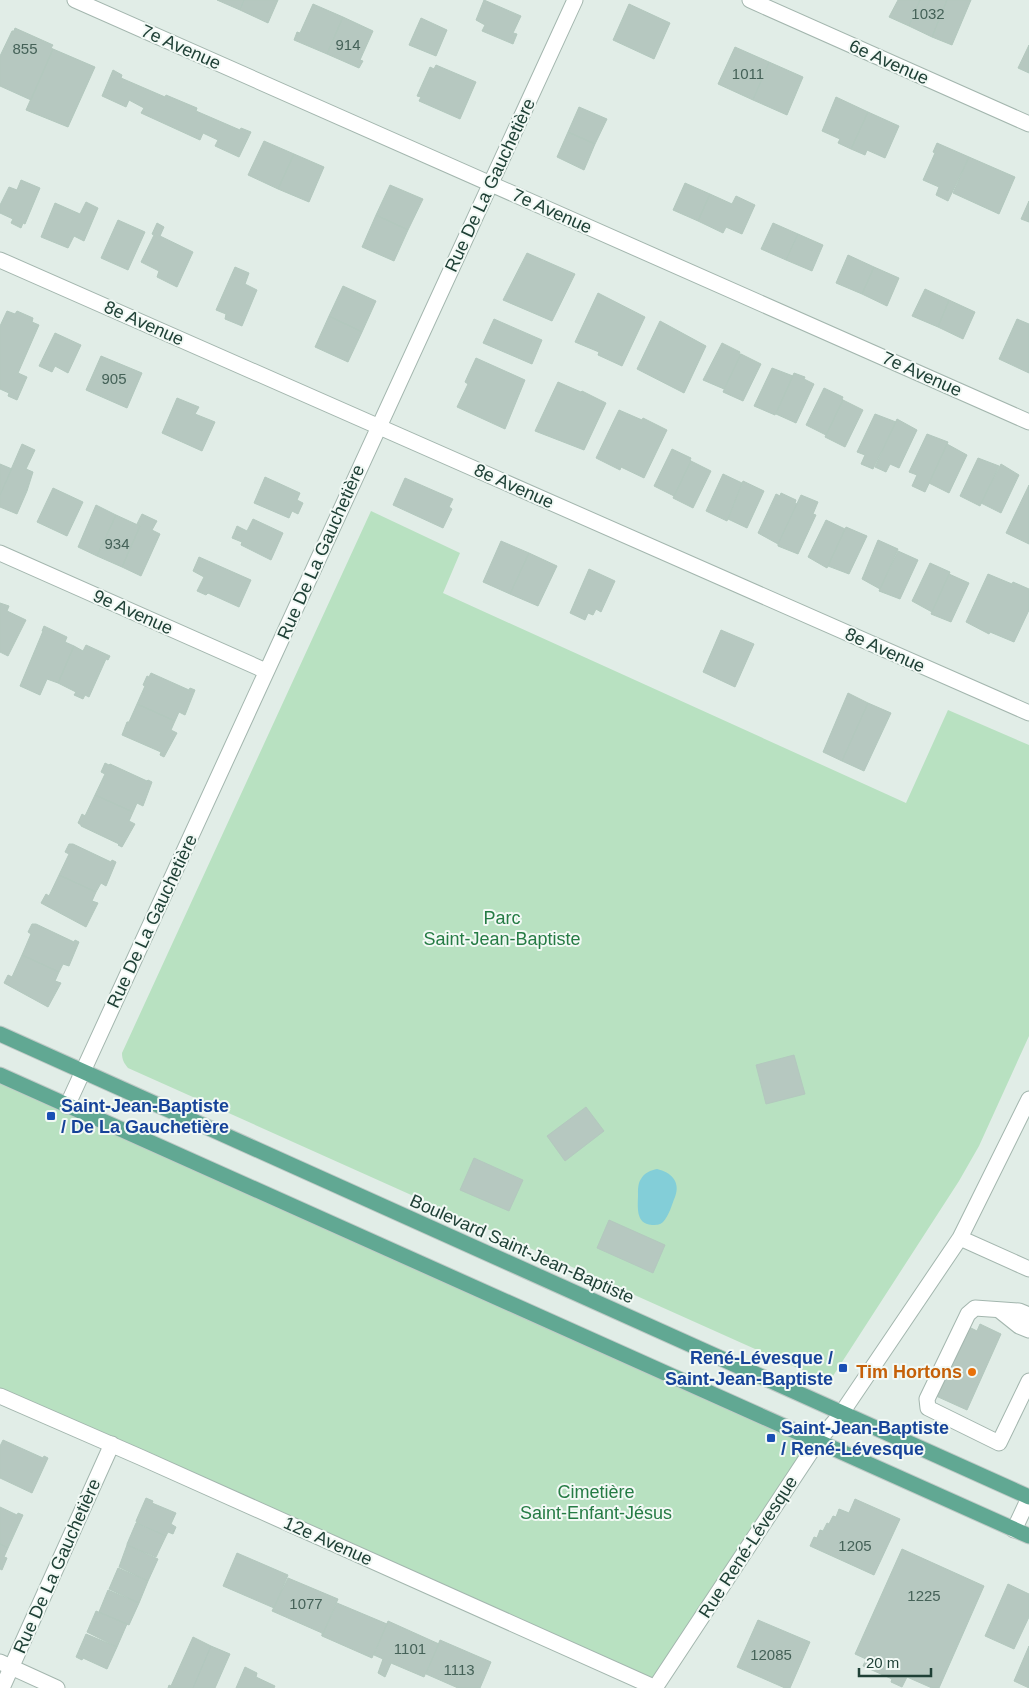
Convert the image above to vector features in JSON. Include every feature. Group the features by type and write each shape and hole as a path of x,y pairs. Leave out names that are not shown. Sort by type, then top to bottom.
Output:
{"main road":[{"name":"Boulevard Saint-Jean-Baptiste","path":"0,1034 1029,1498"},
{"path":"0,1075 1029,1536"}],"street":[{"name":"7e Avenue","path":"75,0 1029,422"},
{"name":"Rue De La Gauchetière","path":"67,1106 575,0"},
{"name":"6e Avenue","path":"750,0 1029,124"},
{"name":"8e Avenue","path":"0,260 1029,713"},
{"name":"9e Avenue","path":"0,553 266,671"},
{"name":"Rue René-Lévesque","path":"655,1688 818,1441 841,1414 960,1238 1029,1099"},
{"path":"960,1238 1029,1270"},
{"path":"1029,1315 1019,1311 975,1308 968,1314 927,1399 928,1408 999,1443 1029,1382"},
{"path":"1000,1310 1018,1326 1029,1330"},
{"name":"12e Avenue","path":"0,1396 112,1444 655,1688"},
{"name":"Rue De La Gauchetière","path":"2,1688 6,1665 112,1444"},
{"path":"1014,1530 1029,1498"},
{"path":"6,1665 57,1688"}],"green space":[{"name":"Parc Saint-Jean-Baptiste","path":"371,511 460,553 443,593 906,803 948,710 1029,745 1029,1036 979,1146 959,1181 833,1376 822,1379 128,1068 124,1063 122,1053"},
{"name":"Cimetière Saint-Enfant-Jésus","path":"0,1075 818,1441 655,1688 0,1396"}],"water":[{"path":"657,1169 674,1178 677,1192 663,1222 652,1225 647,1224 640,1218 638,1188 644,1175"}],"building":[{"path":"217,0 244,0 240,10"},
{"path":"244,0 278,0 268,23 240,10"},
{"path":"484,0 521,16 513,33 517,34 513,44 482,31 485,25 476,20"},
{"path":"898,0 920,0 909,26 889,17"},
{"path":"920,0 947,0 932,37 909,26"},
{"path":"947,0 971,0 952,45 932,37"},
{"path":"313,4 343,17 327,54 294,40 297,32 300,33"},
{"path":"629,4 670,23 654,59 613,40"},
{"path":"343,17 373,31 360,60 363,61 359,68 327,54"},
{"path":"421,18 447,30 436,56 409,45"},
{"path":"15,28 53,45 31,100 0,86 0,56"},
{"path":"1029,45 1029,73 1018,68"},
{"path":"735,47 769,62 753,100 718,84"},
{"path":"53,49 95,67 68,127 26,110"},
{"path":"769,62 803,77 787,115 753,100"},
{"path":"436,65 476,82 460,119 419,101 421,97 417,96 430,67 434,69"},
{"path":"113,70 122,75 121,78 165,97 166,95 197,108 196,111 240,130 241,128 251,132 239,157 215,146 218,140 203,133 200,140 141,113 144,108 129,100 126,107 102,96"},
{"path":"836,97 868,112 851,149 838,143 840,139 822,131"},
{"path":"579,107 607,119 595,144 568,132"},
{"path":"868,112 899,126 885,158 867,150 865,155 851,149"},
{"path":"568,132 595,144 584,170 557,157"},
{"path":"264,141 294,154 278,189 248,175"},
{"path":"937,143 969,157 948,201 936,195 939,187 923,180 935,153 933,152"},
{"path":"294,154 324,167 309,202 278,189"},
{"path":"969,157 1015,177 999,214 953,193"},
{"path":"21,180 40,188 25,224 23,223 21,228 11,223 13,219 0,213 0,205 9,187 17,190"},
{"path":"685,183 710,194 698,221 673,210"},
{"path":"390,185 423,199 408,230 376,215"},
{"path":"710,194 732,204 736,196 755,205 742,234 726,227 723,233 698,221"},
{"path":"1029,201 1029,222 1021,219"},
{"path":"86,202 98,208 84,241 74,236 68,248 41,237 55,203 80,214"},
{"path":"376,215 408,230 394,261 362,247"},
{"path":"118,220 145,232 128,270 101,258"},
{"path":"157,223 164,227 160,236 193,252 177,287 157,277 159,271 141,262 154,235 152,234"},
{"path":"773,223 798,234 786,260 761,249"},
{"path":"798,234 823,245 812,271 786,260"},
{"path":"527,253 575,274 552,321 503,300"},
{"path":"848,255 874,267 862,294 836,283"},
{"path":"235,267 249,273 245,284 257,290 242,326 225,319 226,314 216,310"},
{"path":"874,267 899,278 887,306 862,294"},
{"path":"343,286 376,301 362,332 329,316"},
{"path":"925,289 949,300 938,327 912,316"},
{"path":"598,293 645,317 622,366 598,355 599,352 575,342"},
{"path":"949,300 975,312 963,339 938,327"},
{"path":"7,311 15,314 17,311 33,318 32,322 39,325 18,373 27,377 17,400 8,396 9,393 0,389 0,326"},
{"path":"329,316 362,332 348,362 315,347"},
{"path":"494,319 542,340 532,364 483,343"},
{"path":"1017,319 1029,324 1029,373 999,359"},
{"path":"660,321 706,346 684,393 637,369"},
{"path":"55,333 81,345 68,373 55,366 52,372 39,366"},
{"path":"722,343 741,354 724,389 703,380"},
{"path":"741,354 761,364 743,401 723,392"},
{"path":"101,356 142,373 127,408 86,390"},
{"path":"476,358 525,380 505,429 457,407 468,384 465,382"},
{"path":"772,368 793,376 775,415 754,406"},
{"path":"794,373 805,377 804,379 814,384 796,423 776,414"},
{"path":"558,382 606,403 584,450 535,431"},
{"path":"824,388 843,397 826,435 806,425"},
{"path":"177,398 199,407 195,414 215,422 202,451 162,433"},
{"path":"843,400 863,410 845,447 825,437"},
{"path":"619,410 642,420 643,418 667,430 644,478 621,467 620,470 596,458"},
{"path":"875,414 896,422 873,469 861,464 865,455 857,452"},
{"path":"897,419 917,430 899,468 890,464 886,472 875,467"},
{"path":"927,434 948,442 925,492 912,486 917,475 909,472"},
{"path":"22,444 35,450 26,469 33,472 17,514 0,507 0,495"},
{"path":"947,444 967,455 949,493 929,483"},
{"path":"672,449 691,458 674,496 654,486"},
{"path":"978,458 999,466 980,506 960,496"},
{"path":"691,461 711,471 693,508 673,498"},
{"path":"0,464 12,469 0,495"},
{"path":"1001,464 1019,475 1001,513 981,503"},
{"path":"723,474 742,483 727,521 706,511"},
{"path":"265,477 300,493 297,500 303,503 298,514 292,511 289,518 254,503"},
{"path":"405,478 453,499 449,507 452,509 443,528 393,505"},
{"path":"743,481 764,491 747,528 728,519"},
{"path":"1029,485 1029,544 1006,533"},
{"path":"53,488 83,502 67,536 37,522"},
{"path":"781,493 796,500 795,503 797,504 778,544 758,533 776,494 780,496"},
{"path":"801,495 818,502 813,514 816,515 798,554 778,546 778,544"},
{"path":"96,505 116,515 97,556 78,547"},
{"path":"142,514 157,521 152,530 160,534 141,576 122,567 140,526 137,524"},
{"path":"116,515 140,526 122,567 97,556"},
{"path":"253,519 283,533 271,560 241,545 242,542 232,538 237,526 247,531"},
{"path":"826,520 845,529 827,568 808,557"},
{"path":"846,527 867,536 849,574 828,566"},
{"path":"878,540 898,549 880,589 862,579"},
{"path":"501,541 529,553 510,594 483,582"},
{"path":"898,551 918,560 900,599 879,591"},
{"path":"529,553 557,566 538,606 510,594"},
{"path":"199,557 251,580 239,607 208,593 206,595 197,591 204,577 193,571"},
{"path":"930,563 950,572 932,612 912,601"},
{"path":"589,569 615,581 601,612 596,609 593,615 588,613 585,620 570,613"},
{"path":"949,574 969,583 951,622 931,614"},
{"path":"988,574 1029,589 1029,610 1014,642 990,632 989,634 966,622"},
{"path":"0,603 9,606 7,611 26,620 8,656 0,652"},
{"path":"44,626 67,637 65,642 74,646 58,683 47,679 40,695 20,686"},
{"path":"721,630 754,644 735,687 703,672"},
{"path":"86,645 110,656 108,660 106,659 89,697 85,695 83,699 74,695 76,692 58,683 74,646 83,651"},
{"path":"151,673 189,690 190,688 195,690 185,715 179,712 175,721 137,704 147,676 149,677"},
{"path":"848,693 868,703 842,761 823,752"},
{"path":"868,703 891,713 864,771 842,761"},
{"path":"137,704 175,721 171,730 177,733 164,757 160,755 161,752 122,735"},
{"path":"105,763 152,782 143,806 137,803 133,812 95,795 105,774 101,772"},
{"path":"95,795 133,812 129,821 135,824 122,847 78,823 82,814 85,816"},
{"path":"69,844 73,844 111,862 112,860 116,862 106,886 101,883 96,892 59,875 69,854 65,852"},
{"path":"59,875 96,892 92,901 98,903 86,927 41,903 46,894 49,896"},
{"path":"32,924 36,924 74,942 75,940 79,942 69,966 63,964 59,972 22,955 31,934 28,932"},
{"path":"22,955 59,972 55,981 61,983 48,1007 4,983 8,975 12,977"},
{"path":"794,1055 805,1094 766,1104 756,1065"},
{"path":"586,1107 604,1131 565,1161 547,1136"},
{"path":"474,1158 523,1180 509,1211 460,1190"},
{"path":"609,1220 665,1245 653,1273 597,1248"},
{"path":"980,1324 1001,1334 967,1410 936,1396 967,1326 977,1331"},
{"path":"3,1440 43,1458 44,1456 48,1458 32,1493 0,1478 0,1446"},
{"path":"146,1498 153,1501 152,1503 176,1513 171,1524 176,1527 173,1534 168,1532 166,1536 137,1523 136,1521"},
{"path":"855,1499 900,1519 874,1575 810,1546 814,1537 817,1538 820,1530 823,1531 833,1516 836,1517 839,1509 849,1513"},
{"path":"0,1507 17,1515 18,1513 23,1515 8,1548 0,1544"},
{"path":"136,1523 166,1536 156,1557 127,1545"},
{"path":"0,1544 8,1548 4,1557 7,1558 2,1570 0,1569"},
{"path":"127,1545 158,1559 148,1581 119,1567"},
{"path":"902,1549 984,1586 939,1688 932,1688 907,1677 902,1687 891,1682 892,1679 863,1666 866,1659 855,1654"},
{"path":"237,1553 288,1575 274,1608 223,1586"},
{"path":"118,1568 148,1581 139,1603 109,1589"},
{"path":"288,1578 338,1599 322,1636 322,1633 272,1611"},
{"path":"1008,1584 1029,1594 1029,1617 1014,1649 985,1636"},
{"path":"108,1590 139,1603 129,1625 99,1612"},
{"path":"337,1603 387,1624 372,1658 322,1636"},
{"path":"96,1611 127,1624 117,1647 87,1632"},
{"path":"758,1620 810,1642 790,1688 785,1688 737,1667"},
{"path":"388,1621 439,1644 424,1677 391,1663 385,1677 378,1673 383,1659 374,1655"},
{"path":"86,1634 117,1647 107,1669 83,1658 82,1660 76,1657"},
{"path":"193,1637 211,1646 193,1688 168,1688 169,1685 171,1686"},
{"path":"440,1640 491,1662 480,1688 458,1688 426,1674"},
{"path":"211,1646 230,1654 215,1688 193,1688"},
{"path":"1029,1646 1029,1688 1014,1681"},
{"path":"245,1667 257,1673 256,1677 275,1686 274,1688 236,1688"}],"place":[{"name":"Saint-Jean-Baptiste / De La Gauchetière","path":"51,1116"},
{"name":"René-Lévesque / Saint-Jean-Baptiste","path":"843,1368"},
{"name":"Tim Hortons","path":"972,1372"},
{"name":"Saint-Jean-Baptiste / René-Lévesque","path":"771,1438"}]}
